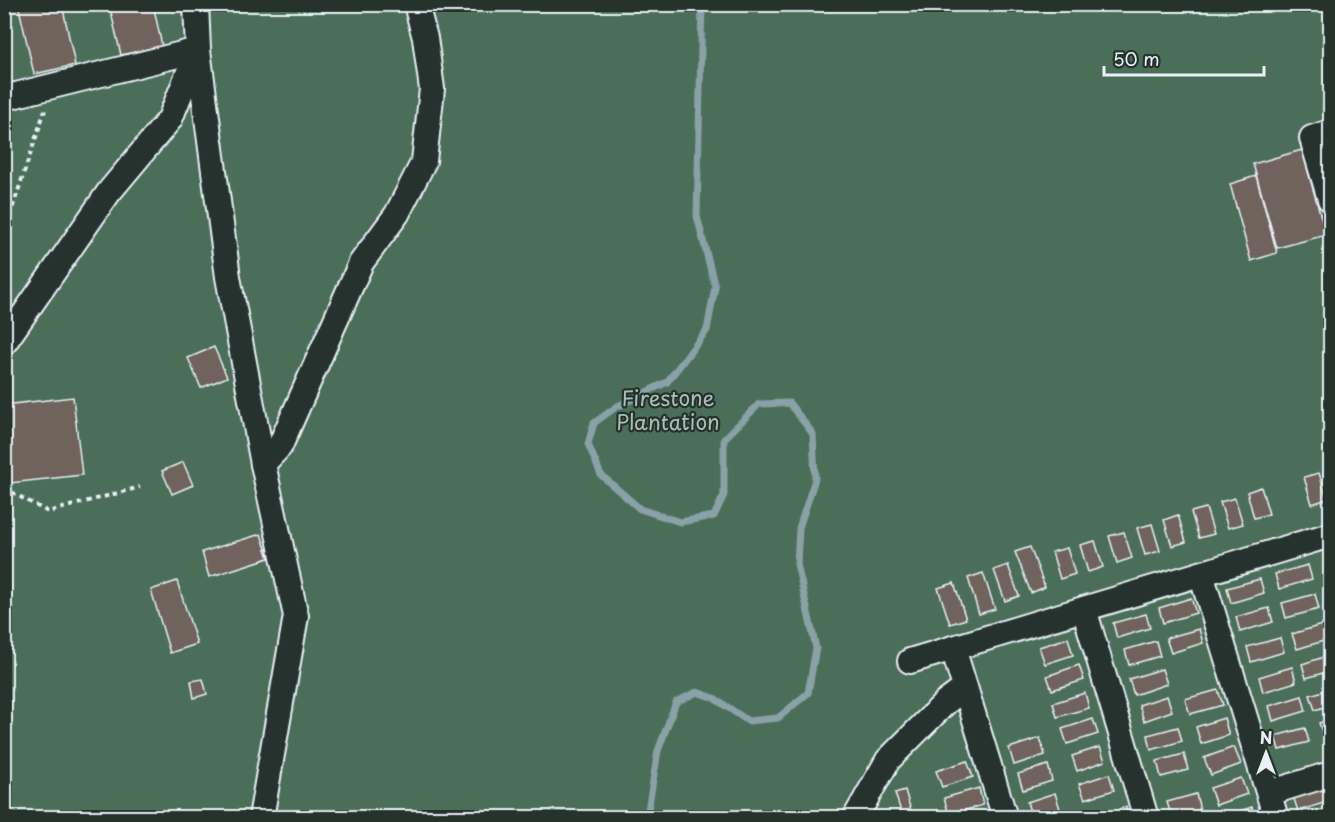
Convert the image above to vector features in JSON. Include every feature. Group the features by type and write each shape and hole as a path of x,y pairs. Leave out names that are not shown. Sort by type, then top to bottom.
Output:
{"street":[{"path":"196,4 198,50 228,277 263,464 296,616 261,818"},
{"path":"263,464 280,446 361,263 397,214 424,161 432,89 425,38 416,4"},
{"path":"4,98 198,50"},
{"path":"4,343 110,192 170,119 198,50"},
{"path":"1330,132 1312,138 1330,199"},
{"path":"910,661 1330,535"},
{"path":"1201,574 1276,818"},
{"path":"1084,609 1146,818"},
{"path":"953,648 1005,818"},
{"path":"855,818 888,760 945,703 965,688"},
{"path":"1269,793 1330,774"}],"path":[{"path":"4,233 53,86"},
{"path":"4,488 48,512 140,487"}],"green space":[{"name":"Firestone Plantation","path":"5,5 1330,5 1330,817 5,817"}],"building":[{"path":"18,4 62,4 75,65 34,74"},
{"path":"109,4 153,4 162,46 121,55"},
{"path":"441,4 465,4 443,11"},
{"path":"1302,150 1326,235 1277,248 1253,164"},
{"path":"1256,176 1277,253 1251,261 1230,184"},
{"path":"214,347 227,377 201,388 188,358"},
{"path":"73,397 82,475 10,483 4,432 4,405"},
{"path":"183,462 193,485 172,494 162,471"},
{"path":"1319,473 1327,499 1312,504 1304,477"},
{"path":"1261,487 1269,514 1254,518 1247,492"},
{"path":"1235,498 1243,524 1228,528 1220,502"},
{"path":"1206,508 1214,534 1199,538 1191,512"},
{"path":"1178,515 1186,542 1172,546 1164,520"},
{"path":"1152,524 1160,551 1145,555 1137,528"},
{"path":"1124,532 1132,558 1117,563 1109,536"},
{"path":"261,534 269,558 209,577 202,552"},
{"path":"1095,541 1103,567 1088,572 1080,545"},
{"path":"1030,547 1045,587 1031,593 1015,552"},
{"path":"1067,548 1075,574 1060,579 1052,552"},
{"path":"1008,565 1019,596 1005,601 994,570"},
{"path":"1308,565 1312,579 1279,589 1275,574"},
{"path":"983,573 995,609 979,614 968,578"},
{"path":"1260,579 1264,593 1231,603 1227,588"},
{"path":"177,581 197,644 170,653 151,590"},
{"path":"954,583 966,619 950,624 938,588"},
{"path":"1315,594 1319,609 1286,618 1282,603"},
{"path":"1191,598 1196,613 1163,623 1159,608"},
{"path":"1269,608 1273,622 1240,632 1236,617"},
{"path":"1146,614 1150,628 1117,638 1113,623"},
{"path":"1325,624 1330,639 1297,649 1292,634"},
{"path":"1199,629 1203,643 1171,653 1166,638"},
{"path":"1068,638 1073,655 1045,664 1039,647"},
{"path":"1280,638 1284,652 1251,662 1247,647"},
{"path":"1156,641 1160,656 1129,665 1125,650"},
{"path":"1330,655 1330,671 1306,678 1302,664"},
{"path":"1079,665 1084,680 1052,690 1047,676"},
{"path":"1292,667 1296,682 1263,692 1259,677"},
{"path":"1162,669 1167,684 1134,695 1129,679"},
{"path":"203,679 207,694 194,698 191,681"},
{"path":"1330,689 1330,705 1315,710 1310,695"},
{"path":"1218,690 1223,705 1190,714 1185,699"},
{"path":"1085,693 1089,708 1057,717 1053,703"},
{"path":"1167,696 1172,711 1144,721 1139,705"},
{"path":"1302,696 1306,711 1273,721 1269,706"},
{"path":"1224,718 1229,735 1201,744 1196,727"},
{"path":"1093,719 1098,734 1067,744 1062,729"},
{"path":"1330,719 1330,737 1325,739 1319,723"},
{"path":"1178,727 1182,741 1151,750 1148,735"},
{"path":"1305,728 1309,742 1279,750 1275,736"},
{"path":"1040,738 1045,755 1014,765 1009,748"},
{"path":"1100,747 1105,761 1077,771 1072,756"},
{"path":"1234,747 1241,764 1211,775 1204,758"},
{"path":"1184,754 1188,770 1161,777 1157,761"},
{"path":"967,761 973,777 942,787 936,771"},
{"path":"1048,765 1052,781 1023,790 1018,774"},
{"path":"1109,774 1114,790 1085,799 1079,784"},
{"path":"1241,778 1247,794 1216,805 1210,788"},
{"path":"1327,785 1330,801 1298,811 1293,796"},
{"path":"979,788 983,805 949,815 944,798"},
{"path":"905,790 913,818 903,818 895,793"},
{"path":"1055,793 1060,809 1032,818 1027,802"},
{"path":"1196,794 1200,810 1172,818 1167,802"},
{"path":"1126,807 1129,818 1116,818 1121,816 1119,809"},
{"path":"1252,807 1255,818 1222,817"}],"waterway":[{"path":"644,818 648,810 658,751 676,702 697,692 714,698 748,721 778,718 808,693 816,648 797,564 799,528 815,479 813,434 789,403 759,404 724,439 724,495 714,516 680,522 640,509 601,475 588,444 594,423 616,407 667,382 707,330 715,287 697,216 702,4"}]}
